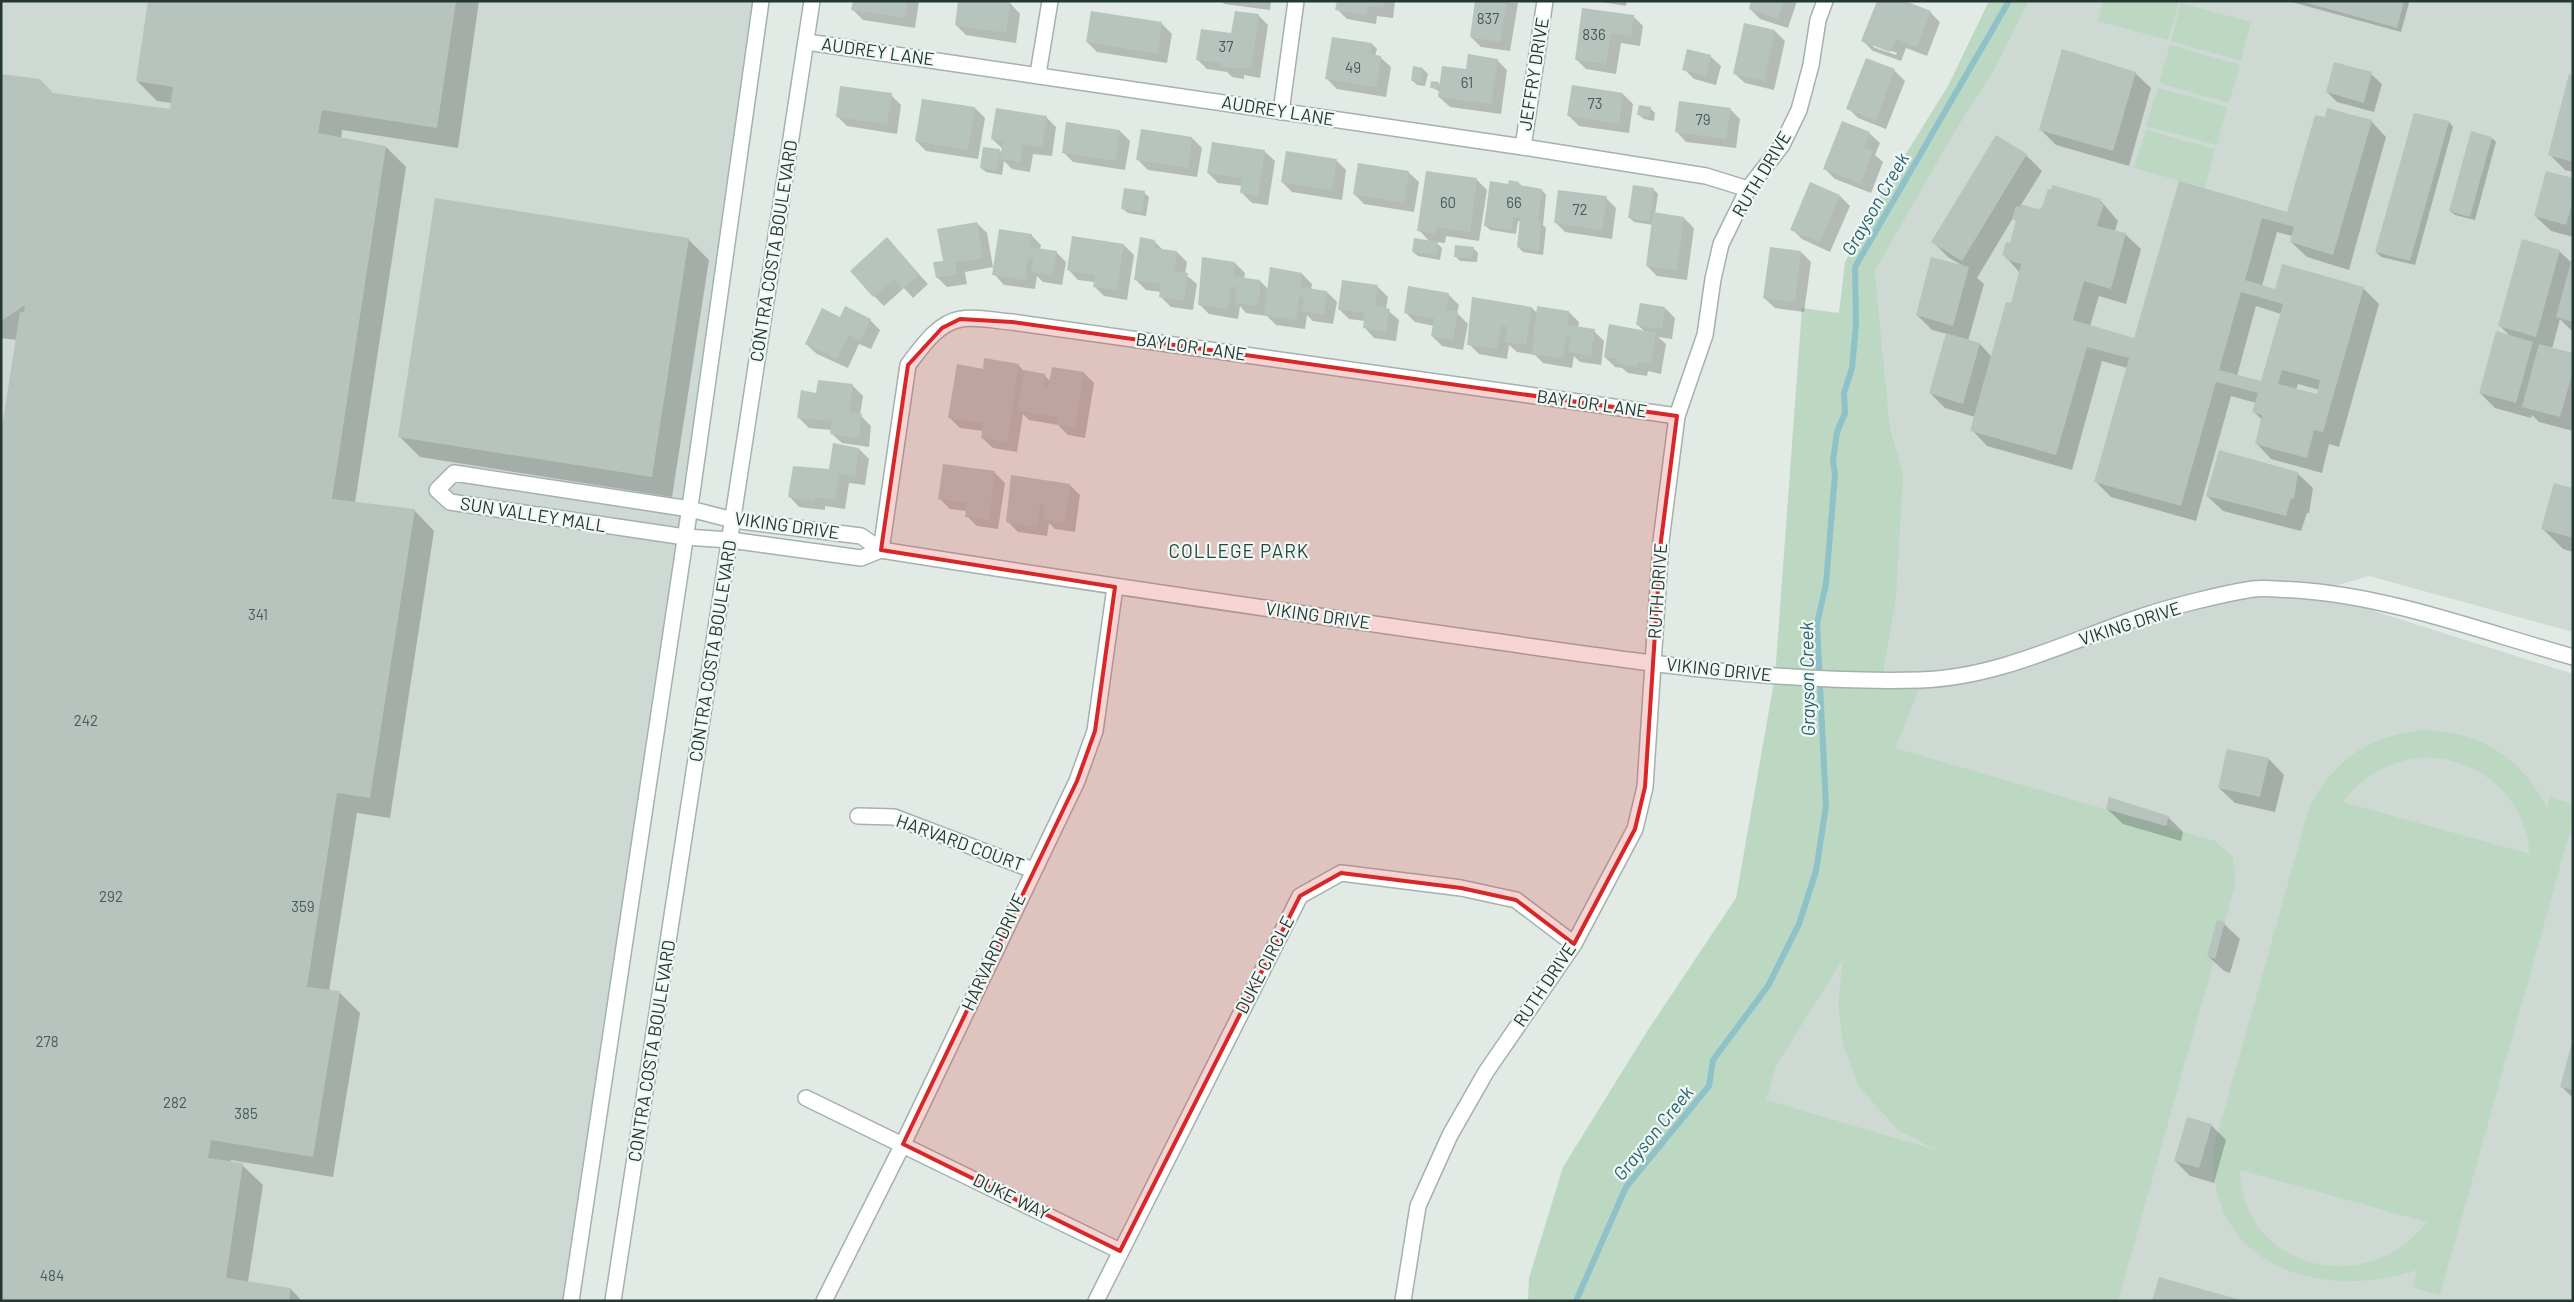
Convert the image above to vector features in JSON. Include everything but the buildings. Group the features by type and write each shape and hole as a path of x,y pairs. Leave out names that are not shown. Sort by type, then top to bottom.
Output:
{"street":[{"path":"571,1301 690,508 762,1"},
{"name":"CONTRA COSTA BOULEVARD","path":"614,1301 812,1"},
{"path":"1038,74 1050,1"},
{"path":"1281,112 1296,1"},
{"name":"JEFFRY DRIVE","path":"1523,147 1546,1"},
{"name":"RUTH DRIVE","path":"1404,1301 1418,1206 1450,1135 1486,1072 1574,944 1635,829 1644,787 1661,541 1677,416 1705,335 1713,279 1721,244 1748,189 1782,145 1799,110 1811,64 1818,20 1825,1"},
{"name":"AUDREY LANE","path":"807,42 1038,74 1523,147 1706,176 1748,189"},
{"name":"BAYLOR LANE","path":"882,550 908,365 925,342 942,328 960,319 1012,322 1677,416"},
{"name":"SUN VALLEY MALL","path":"685,537 450,502 437,490 454,473 690,508"},
{"name":"VIKING DRIVE","path":"690,508 733,520 861,536 882,550 1115,587 1654,663 1775,676 1923,680 1986,671 2147,615 2257,588 2313,591 2365,599 2573,658"},
{"name":"VIKING DRIVE","path":"685,537 730,540 861,558 882,550"},
{"name":"HARVARD DRIVE","path":"824,1301 903,1144 1077,781 1095,731 1115,587"},
{"name":"HARVARD COURT","path":"858,816 894,817 1033,870"},
{"name":"DUKE CIRCLE","path":"1096,1301 1300,896 1341,873 1461,888 1516,900 1574,944"},
{"name":"DUKE WAY","path":"806,1098 1120,1251"}],"highlighted area":[{"path":"960,319 1012,322 1677,416 1661,541 1645,787 1635,829 1574,944 1516,900 1461,888 1341,873 1300,896 1120,1251 903,1144 1077,781 1095,731 1115,587 881,550 908,365 942,328"}],"shaded area":[{"path":"1,1 761,1 571,1301 1,1301"},
{"path":"2029,1 2573,1 2573,632 2369,576 2314,592 2573,674 2573,1301 1608,1301 1903,474 1890,426 1875,271 1952,137 1995,69"}],"green space":[{"path":"1989,1 2029,1 1995,69 1952,137 1875,271 1890,426 1903,474 1896,599 1882,679 1923,680 1895,748 2215,841 2233,857 2236,882 2118,1301 1528,1301 1529,1278 1563,1167 1648,1030 1736,898 1775,676 1802,308 1839,313 1845,262 1884,189 1948,86","holes":["1843,959 1838,1003 1843,1045 1859,1087 1898,1130 1936,1150 1766,1100 1776,1066"]},
{"path":"2103,1 2179,1 2168,40 2098,21"},
{"path":"2181,3 2251,22 2241,61 2171,41"},
{"path":"2170,45 2240,65 2229,103 2159,83"},
{"path":"2158,88 2227,107 2217,145 2146,126"},
{"path":"2146,130 2215,149 2205,188 2134,168"},
{"path":"2423,730 2444,732 2481,742 2512,762 2525,775 2547,809 2551,797 2573,804 2573,821 2440,1295 2413,1288 2417,1270 2380,1279 2343,1281 2308,1277 2276,1265 2250,1247 2229,1222 2216,1190 2213,1150 2310,805 2331,774 2356,752 2386,738","holes":["2424,757 2445,759 2464,765 2496,785 2509,799 2519,815 2526,834 2530,854 2343,802 2359,784 2379,771 2400,762","2240,1170 2426,1222 2426,1223 2401,1247 2372,1261 2341,1266 2311,1262 2284,1251 2261,1231 2246,1204"]}],"waterway":[{"name":"Grayson Creek","path":"1576,1301 1626,1187 1709,1086 1713,1060 1768,986 1799,924 1816,871 1826,806 1817,624 1826,584 1835,474 1833,461 1837,432 1845,413 1844,393 1852,368 1856,325 1855,267 2009,1"}],"district":[{"name":"COLLEGE PARK","path":"1239,551"}]}
